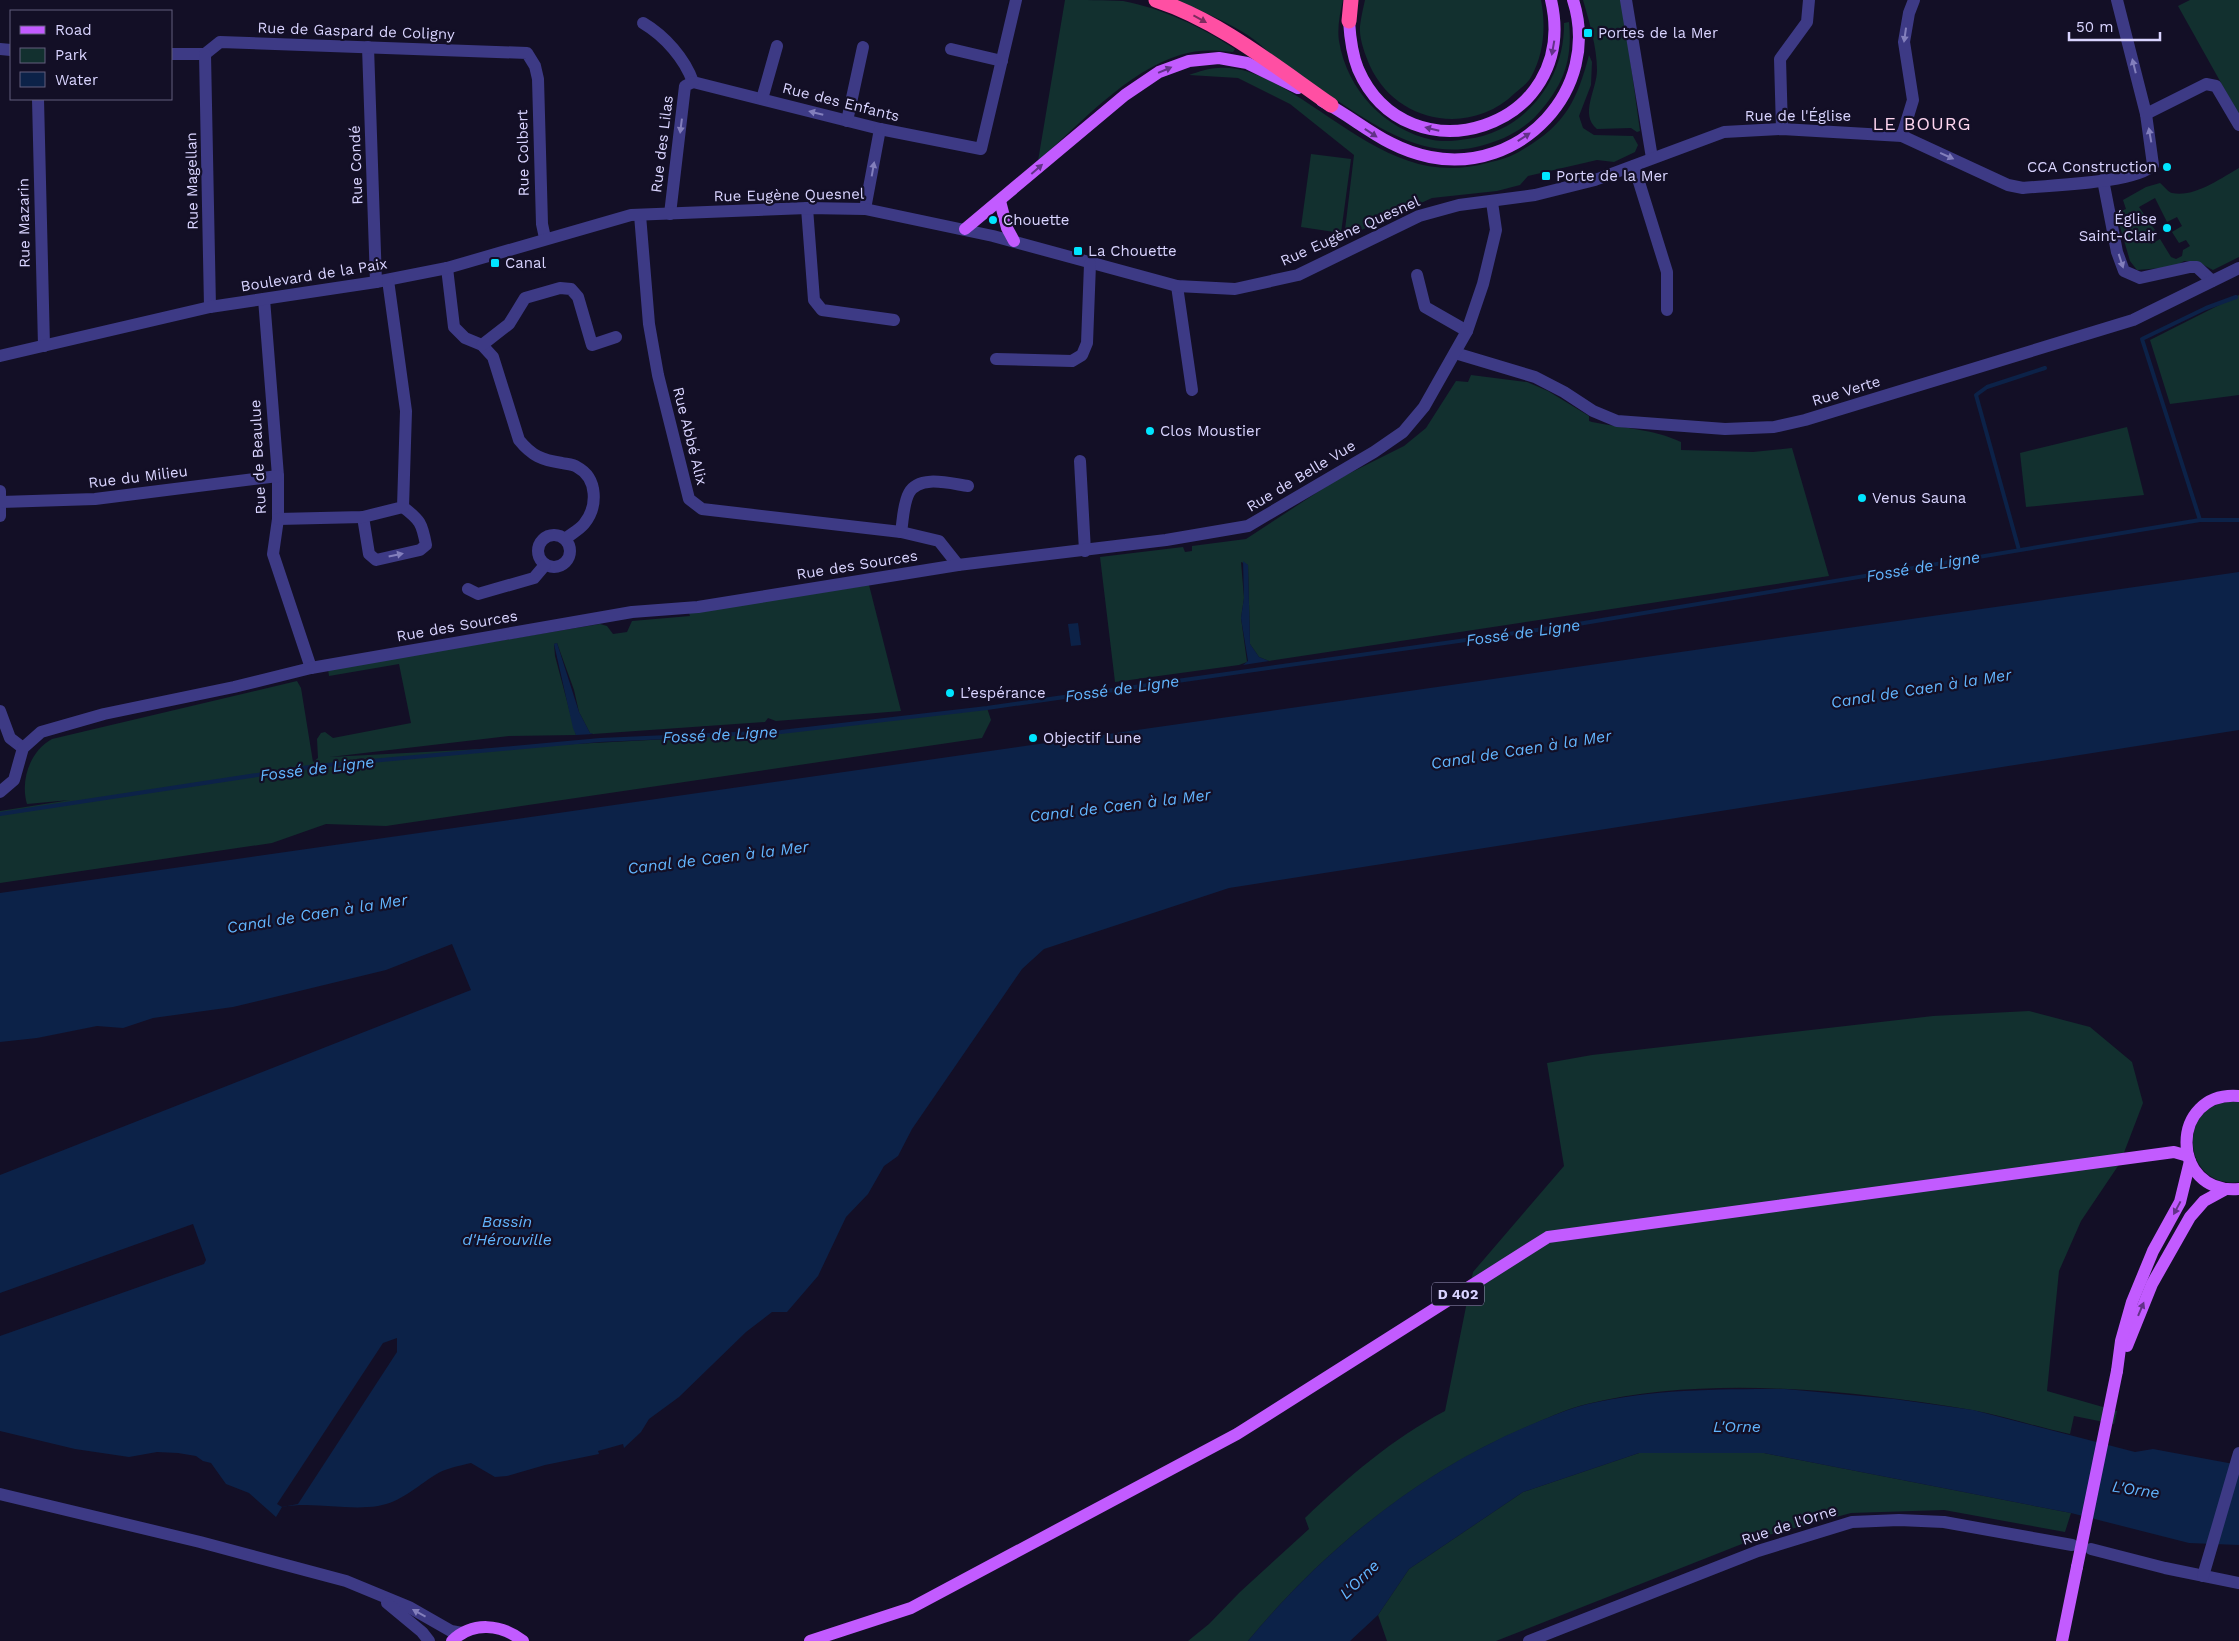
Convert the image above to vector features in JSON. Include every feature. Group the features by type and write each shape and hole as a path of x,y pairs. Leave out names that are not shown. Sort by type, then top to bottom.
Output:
{"highway":[{"path":"1156,0 1192,15 1230,36 1331,106"},
{"path":"1349,21 1351,0"}],"main road":[{"path":"1349,21 1358,70 1374,95 1386,107 1410,122 1442,132 1458,131 1476,128 1503,118 1515,110 1536,88 1547,68 1553,47 1555,33 1552,0"},
{"path":"965,229 1131,89 1159,72 1190,61 1219,58 1247,63 1331,106 1380,139 1418,154 1432,157 1462,158 1501,150 1538,128 1565,94 1575,70 1579,48 1573,0"},
{"path":"1000,201 1007,228 1014,242"},
{"path":"2062,1641 2117,1371 2120,1341 2132,1302 2153,1251 2180,1202 2189,1158 2186,1143 2189,1126 2202,1107 2217,1098 2238,1095"},
{"name":"D 402","path":"810,1641 911,1608 1236,1434 1548,1238 2174,1152 2186,1143"},
{"name":"D 402","path":"2174,1152 2189,1158"},
{"path":"2189,1158 2204,1180 2226,1189 2239,1189"},
{"path":"2117,1371 2152,1284 2190,1216 2204,1201 2226,1189"},
{"path":"457,1637 476,1628 491,1627 503,1629 523,1641"}],"street":[{"path":"951,49 1002,60 1016,0"},
{"path":"1349,21 1356,0"},
{"path":"1626,0 1652,158"},
{"path":"1782,129 1780,59 1807,22 1809,0"},
{"path":"1902,136 1913,100 1904,42 1909,13 1914,0"},
{"path":"2117,0 2146,114 2206,84 2216,86 2239,125"},
{"path":"643,23 654,30 687,65 693,82"},
{"name":"Rue de Gaspard de Coligny","path":"172,54 205,54 220,42 527,53 535,66"},
{"path":"762,99 777,46"},
{"name":"Rue Condé","path":"368,47 382,281 406,411 403,507"},
{"path":"847,121 863,47"},
{"name":"Rue Magellan","path":"205,54 210,307"},
{"name":"Rue des Enfants","path":"693,82 880,129 982,149 1002,60"},
{"name":"Rue Colbert","path":"535,66 538,79 542,224 545,238"},
{"name":"Rue des Lilas","path":"670,214 685,86 693,82"},
{"name":"Rue Mazarin","path":"38,100 44,346"},
{"name":"Rue de l'Église","path":"1492,202 1535,195 1587,182 1724,132 1782,129 1902,136 2008,185 2023,188 2103,180 2138,174 2153,165 2146,114"},
{"path":"865,208 880,129"},
{"path":"1634,166 1667,272 1667,310"},
{"path":"2103,180 2118,252 2124,271 2140,278 2190,266 2197,268 2212,281"},
{"name":"Rue Eugène Quesnel","path":"635,215 807,208 865,208 965,229 1177,286 1235,289 1298,275 1419,216 1459,205 1492,202"},
{"name":"Rue de Belle Vue","path":"958,565 1085,551 1239,530 1257,522 1374,452 1403,432 1434,394 1467,331 1494,242 1496,230 1492,202"},
{"path":"807,208 814,300 822,310 894,320"},
{"name":"Boulevard de la Paix","path":"0,356 210,307 382,281 447,268 545,238 635,215"},
{"name":"Rue Abbé Alix","path":"635,215 649,324 658,375 689,499 702,509 900,532 939,541 958,565"},
{"path":"996,359 1072,361 1082,355 1087,342 1090,264"},
{"path":"447,268 454,327 465,338 482,344 493,357 519,440 528,452 540,460 576,466 585,473 592,484 595,499 593,509 584,524 565,539"},
{"name":"Rue Verte","path":"1455,353 1535,377 1564,392 1593,411 1617,421 1725,429 1774,427 1815,417 2132,320 2239,268"},
{"path":"1417,275 1426,307 1467,331"},
{"path":"1177,286 1192,390"},
{"path":"482,344 509,324 525,298 560,288 571,289 578,297 592,345 616,337"},
{"name":"Rue de Beaulue","path":"264,299 278,476 278,519 273,554 310,668"},
{"path":"1080,461 1085,551"},
{"name":"Rue du Milieu","path":"1,496 95,499 278,476"},
{"path":"900,532 908,493 913,488 926,482 968,486"},
{"path":"0,516 1,496"},
{"path":"278,519 363,517 403,507 419,520 423,528 426,545 420,550 376,560 369,554 363,517"},
{"path":"555,534 565,539 570,548 565,563 556,567 546,565 539,556 538,551 541,541 545,537 555,534"},
{"path":"468,589 478,594 534,578 546,565"},
{"name":"Rue des Sources","path":"23,748 41,732 55,727 310,668 632,612 698,607 958,565"},
{"path":"0,711 10,738 23,748 14,780 0,792"},
{"path":"2203,1576 2237,1459"},
{"path":"0,1494 300,1567 346,1581 408,1607 451,1631 457,1637"},
{"name":"Rue de l'Orne","path":"1529,1641 1758,1551 1852,1522 1899,1520 1944,1522 2072,1545"},
{"path":"2091,1549 2239,1583"},
{"path":"376,1593 422,1632 429,1641"}],"green space":[{"path":"1065,0 1123,1 1152,8 1181,19 1235,49 1233,52 1206,50 1187,53 1160,63 1141,73 1104,100 1038,161"},
{"path":"1174,0 1343,0 1338,36 1343,59 1350,76 1360,91 1384,117 1399,127 1416,135 1437,141 1467,139 1488,134 1507,126 1523,114 1538,100 1549,83 1557,64 1562,44 1564,23 1569,22 1569,50 1564,74 1552,96 1534,118 1521,128 1501,139 1474,148 1452,150 1432,148 1412,142 1375,125 1281,63 1249,36 1213,16"},
{"path":"1365,0 1541,0 1543,40 1539,59 1526,84 1497,107 1477,115 1456,119 1435,117 1415,111 1397,100 1382,85 1370,66 1360,36"},
{"path":"1583,0 1622,0 1640,131 1637,132 1631,128 1597,129 1592,123 1589,109 1596,78 1597,61"},
{"path":"2190,0 2239,0 2239,115 2178,6"},
{"path":"1589,55 1592,62 1591,85 1579,116 1583,128 1594,135 1633,136 1638,145 1635,152 1614,162 1597,160 1528,176 1520,185 1497,191 1432,198 1344,238 1354,155 1290,104 1238,78 1189,75 1214,68 1238,69 1247,72 1284,88 1360,138 1407,161 1432,167 1459,168 1487,163 1510,156 1537,141 1549,131 1559,121 1574,99"},
{"path":"1311,154 1351,159 1341,233 1301,227"},
{"path":"2239,168 2239,257 2213,270 2198,262 2184,261 2174,267 2137,270 2130,261 2116,213 2126,209 2123,200 2146,187 2160,183 2172,193 2189,193 2207,186","holes":["2155,198 2167,222 2177,217 2182,226 2172,232 2179,243 2186,240 2190,246 2183,250 2182,256 2176,259 2171,257 2160,239 2151,244 2146,235 2155,230 2139,207"]},
{"path":"2239,295 2239,395 2170,404 2150,340"},
{"path":"1471,375 1527,382 1548,391 1589,416 1589,421 1660,434 1681,442 1681,450 1753,452 1792,448 1829,576 1269,661 1259,657 1250,644 1248,565 1241,562 1244,598 1241,618 1247,662 1239,665 1115,682 1100,557 1183,547 1185,552 1192,551 1192,546 1246,539 1336,480 1404,446 1426,428 1456,381 1468,382"},
{"path":"2127,427 2144,495 2026,507 2020,453"},
{"path":"869,585 901,711 776,721 768,718 765,722 593,734 590,733 579,712 574,690 557,643 554,644 555,656 576,735 509,736 330,757 781,733 987,708 991,720 982,738 386,826 326,824 272,843 0,883 0,811 70,800 27,804 25,785 29,767 38,751 52,739 297,681 301,688 313,762 318,758 317,739 321,733 325,732 333,738 411,723 399,664 329,676 328,669 600,624 607,626 613,634 627,632 632,621 690,616 689,613"},
{"path":"2029,1011 2090,1027 2132,1062 2143,1103 2120,1163 2081,1221 2059,1271 2047,1391 2117,1411 2114,1424 2074,1416 2070,1434 1972,1410 1878,1397 1779,1389 1729,1388 1680,1390 1633,1395 1587,1404 1561,1412 1494,1442 1454,1463 1378,1514 1310,1574 1248,1641 1188,1641 1209,1624 1240,1592 1309,1529 1305,1518 1338,1488 1389,1446 1445,1411 1473,1272 1564,1166 1547,1063 1592,1055 1933,1016"},
{"path":"2239,1102 2239,1182 2219,1180 2205,1172 2196,1158 2193,1142 2195,1127 2204,1113 2218,1104"},
{"path":"1639,1453 1764,1453 2071,1513 2065,1532 1944,1510 1851,1513 1757,1538 1496,1641 1387,1641 1378,1615 1409,1569 1523,1492"}],"water":[{"path":"1243,561 1248,565 1250,644 1259,657 1269,661 1243,665 1248,661 1241,618 1244,598"},
{"path":"2239,572 2239,730 1229,888 1044,949 1022,969 912,1129 898,1156 884,1166 868,1194 846,1217 818,1276 787,1312 772,1312 746,1332 679,1397 649,1419 641,1432 624,1448 623,1444 598,1451 599,1454 545,1465 507,1476 495,1477 471,1463 439,1473 401,1498 386,1504 366,1507 294,1505 282,1507 276,1517 249,1493 226,1484 211,1463 203,1461 196,1456 157,1452 129,1457 75,1449 0,1431 0,1336 204,1264 206,1260 193,1224 0,1293 0,1175 471,990 452,944 386,970 233,1007 153,1018 123,1028 97,1026 37,1038 0,1042 0,893"},
{"path":"1078,623 1081,645 1071,646 1068,624"},
{"path":"557,643 579,712 590,733 593,734 576,735 573,728 554,644"},
{"name":"L'Orne","path":"1785,1389 1894,1399 1973,1410 2135,1452 2153,1449 2239,1465 2239,1545 2189,1543 2071,1513 1764,1453 1639,1453 1523,1492 1409,1569 1378,1615 1350,1641 1248,1641 1310,1574 1378,1514 1454,1463 1494,1442 1568,1410 1612,1399 1686,1391"}],"pier":[{"path":"397,1338 397,1352 298,1504 282,1507 277,1504 383,1343"}],"waterway":[{"path":"2200,520 2142,339 2206,308 2236,297"},
{"path":"2019,550 1976,395 1987,387 2045,368"},
{"name":"Fossé de Ligne","path":"0,814 316,766 600,740 781,732 987,708 1572,625 2200,520 2239,520"}],"place":[{"name":"Portes de la Mer","path":"1588,33"},
{"name":"CCA Construction","path":"2167,167"},
{"name":"Porte de la Mer","path":"1546,176"},
{"name":"Chouette","path":"993,220"},
{"name":"Église Saint-Clair","path":"2167,228"},
{"name":"La Chouette","path":"1078,251"},
{"name":"Canal","path":"495,263"},
{"name":"Clos Moustier","path":"1150,431"},
{"name":"Venus Sauna","path":"1862,498"},
{"name":"L’espérance","path":"950,693"},
{"name":"Objectif Lune","path":"1033,738"}],"district":[{"name":"LE BOURG","path":"1922,124"}],"water label":[{"name":"Canal de Caen à la Mer","path":"1921,688"},
{"name":"Canal de Caen à la Mer","path":"1521,749"},
{"name":"Canal de Caen à la Mer","path":"1120,805"},
{"name":"Canal de Caen à la Mer","path":"718,857"},
{"name":"Canal de Caen à la Mer","path":"317,913"},
{"name":"Bassin d'Hérouville","path":"507,1230"}]}
